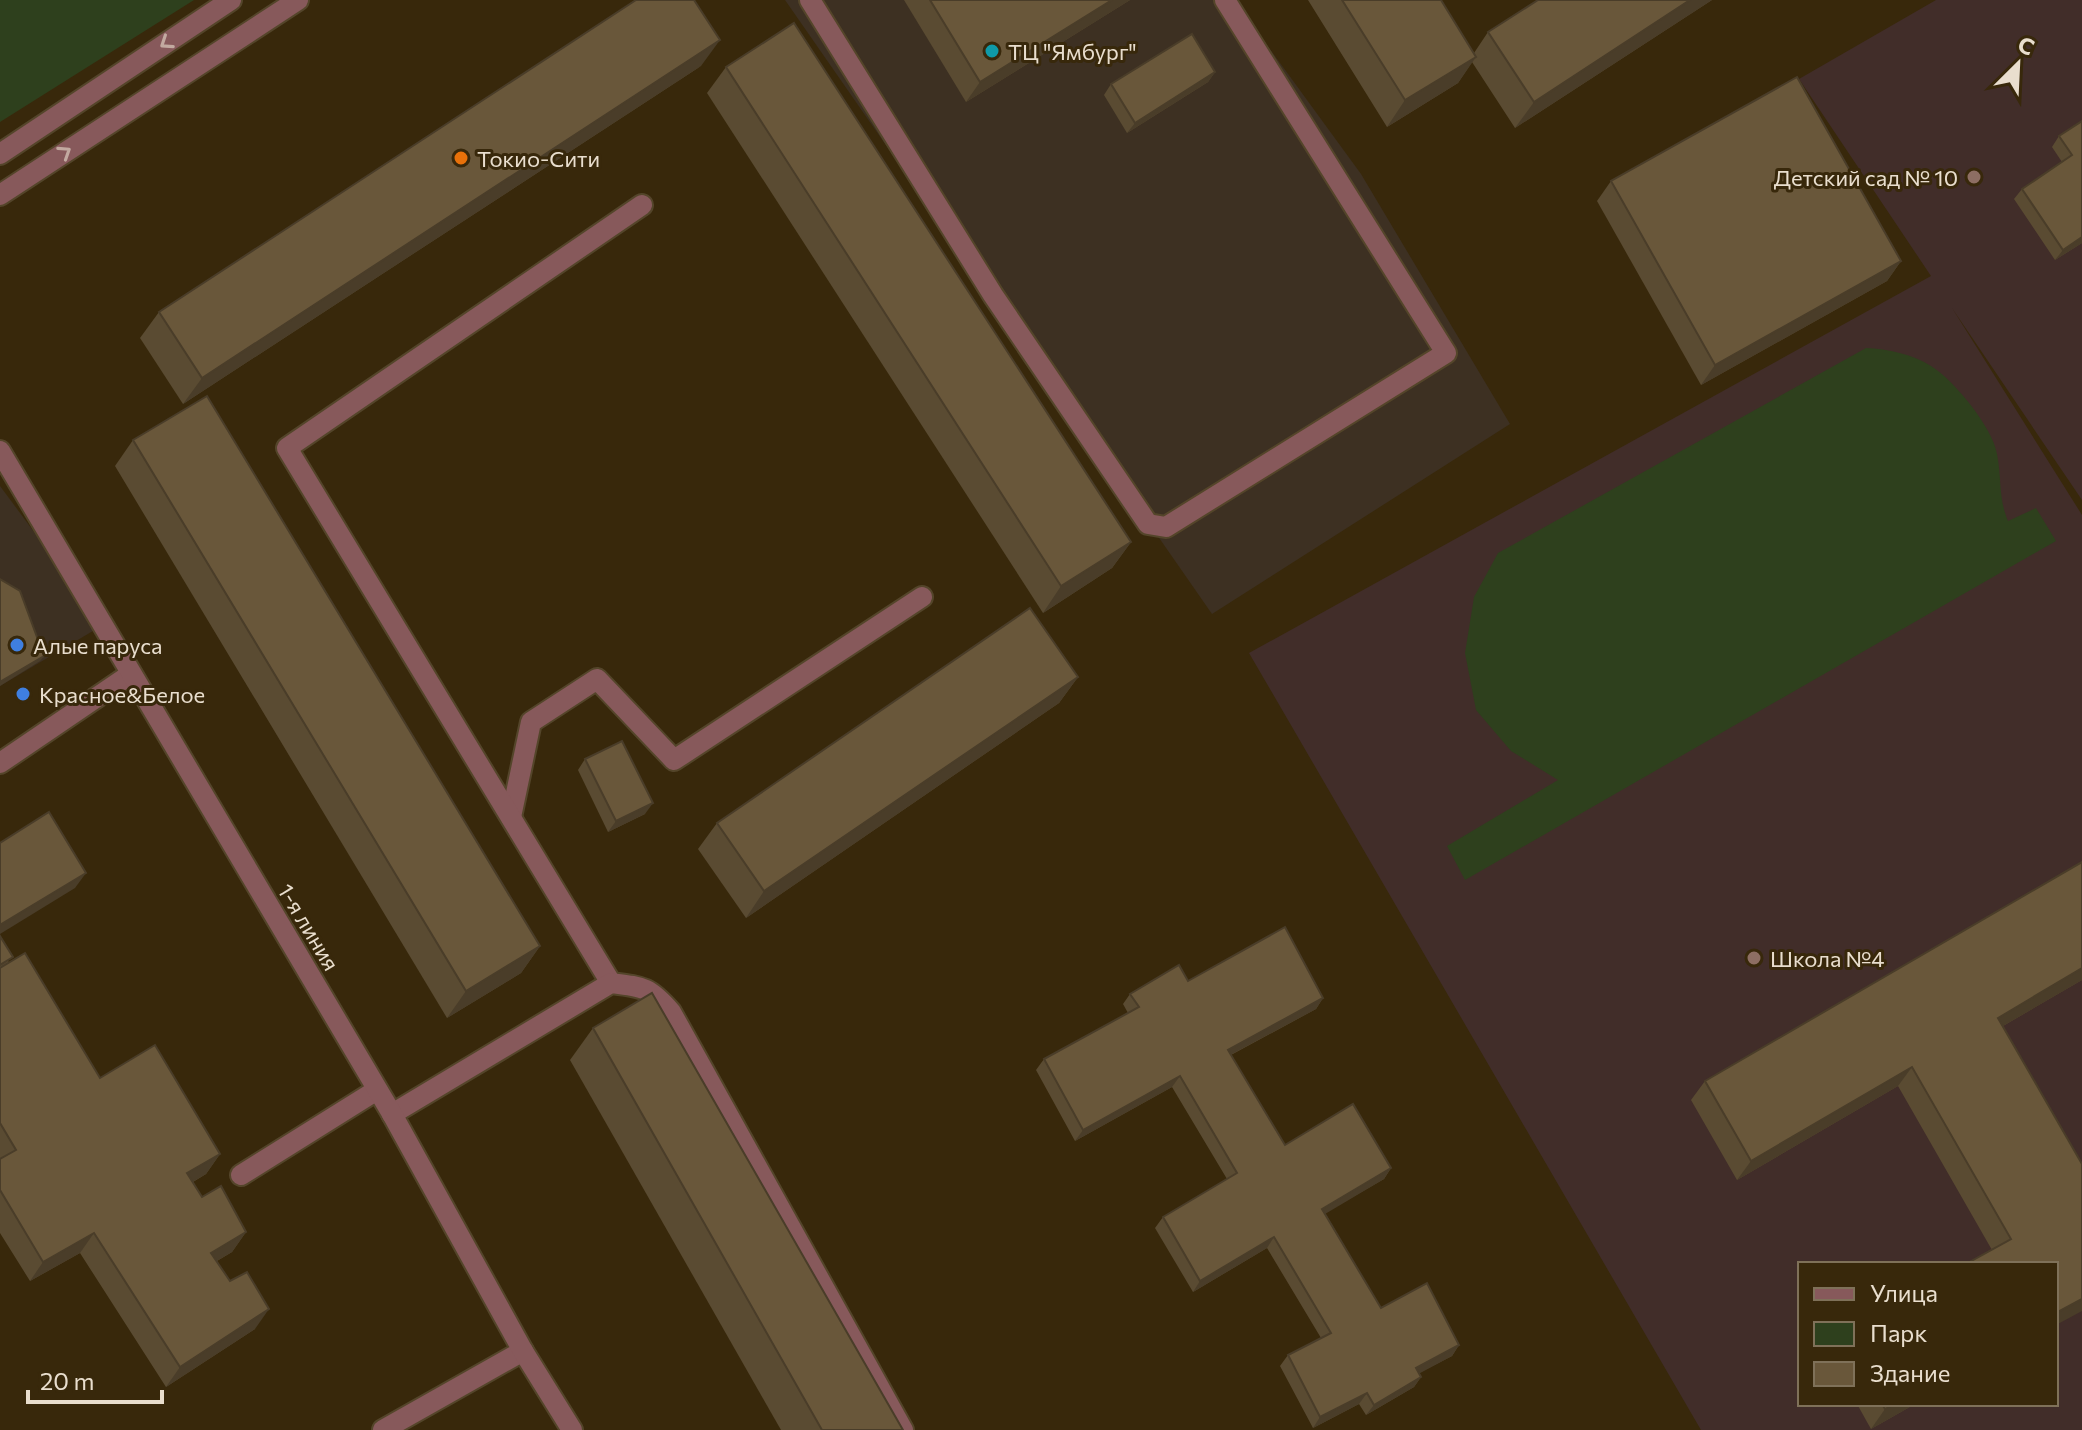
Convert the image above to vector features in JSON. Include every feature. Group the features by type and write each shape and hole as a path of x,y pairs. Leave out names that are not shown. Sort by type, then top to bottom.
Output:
{"street":[{"path":"0,154 231,0"},
{"path":"0,195 298,0"},
{"path":"810,0 1019,333 1148,524 1166,527 1446,353 1225,0"},
{"path":"611,983 287,448 642,205"},
{"name":"1-я линия","path":"0,451 392,1114 523,1351 572,1430"},
{"path":"511,817 531,722 597,679 674,760 922,597"},
{"path":"0,763 131,674"},
{"path":"392,1114 611,983 653,991 671,1012 903,1430"},
{"path":"241,1175 377,1090"},
{"path":"383,1430 523,1351"}],"shaded area":[{"path":"785,0 1234,0 1361,174 1510,424 1212,614"},
{"name":"Школа №4","path":"1936,0 2082,0 2082,500 1952,308 2082,515 2082,1430 1701,1430 1249,653 1931,276 1799,79"},
{"path":"0,486 103,625 0,686"}],"green space":[{"path":"0,0 194,0 0,122"},
{"path":"1866,348 1916,358 1950,382 1980,418 1994,443 2008,521 2036,508 2056,541 1465,880 1447,846 1558,780 1511,751 1476,710 1465,653 1474,597 1498,553"}],"building":[{"path":"636,0 694,0 720,40 202,378 159,312"},
{"name":"ТЦ \"Ямбург\"","path":"930,0 1112,0 980,82"},
{"path":"1342,0 1441,0 1476,57 1405,100"},
{"path":"1538,0 1690,0 1534,102 1488,32"},
{"path":"794,23 1131,542 1061,586 726,67"},
{"path":"1192,34 1215,72 1135,123 1111,84"},
{"path":"1797,77 1901,261 1715,365 1611,181"},
{"path":"2082,121 2082,237 2063,250 2022,189 2072,155 2059,136"},
{"path":"207,396 540,946 466,991 133,440"},
{"name":"Алые паруса","path":"0,579 20,591 44,656 0,682"},
{"path":"1030,608 1078,677 764,891 717,823"},
{"path":"622,741 653,803 616,821 585,759"},
{"path":"49,812 86,873 0,925 0,843"},
{"path":"2082,862 2082,968 1998,1018 2082,1164 2082,1299 2058,1312 2058,1262 1970,1262 2011,1239 1912,1067 1751,1161 1705,1081"},
{"path":"1285,927 1323,998 1228,1050 1285,1145 1353,1104 1391,1168 1322,1209 1381,1308 1427,1283 1459,1345 1416,1368 1421,1377 1374,1405 1367,1393 1320,1417 1288,1355 1331,1333 1274,1237 1200,1281 1163,1217 1237,1173 1180,1076 1083,1130 1044,1059 1139,1007 1130,994 1179,965 1188,981"},
{"path":"0,936 13,957 0,965"},
{"path":"25,953 100,1078 155,1045 220,1154 187,1173 202,1197 221,1186 246,1232 211,1253 230,1281 247,1272 269,1309 180,1367 94,1233 43,1262 0,1190 0,1159 16,1150 0,1123 0,968"},
{"path":"652,993 903,1430 822,1430 593,1028"}],"place":[{"name":"ТЦ \"Ямбург\"","path":"992,51"},
{"name":"Токио-Сити","path":"461,158"},
{"name":"Детский сад № 10","path":"1974,177"},
{"name":"Алые паруса","path":"17,645"},
{"name":"Красное&Белое","path":"23,694"},
{"name":"Школа №4","path":"1754,958"}]}
